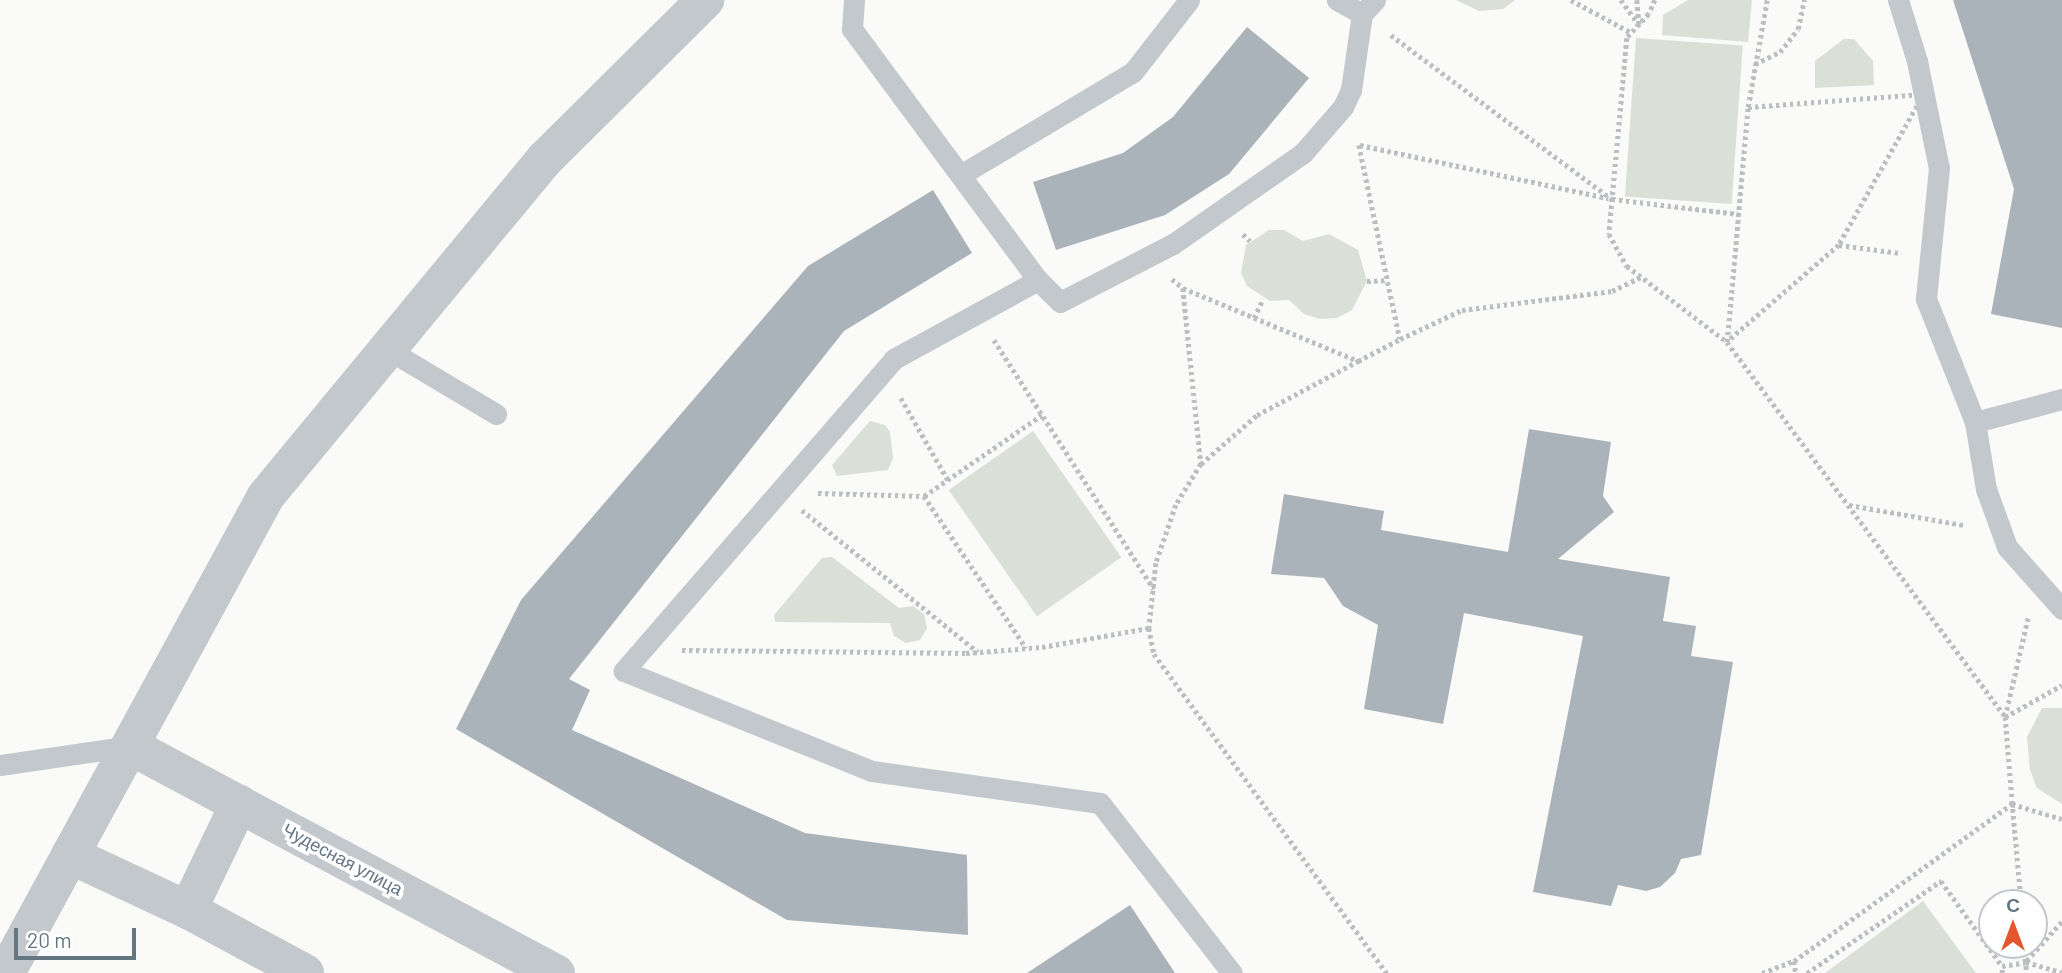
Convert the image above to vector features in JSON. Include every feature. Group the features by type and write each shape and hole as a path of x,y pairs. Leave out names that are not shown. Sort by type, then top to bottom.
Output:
{"street":[{"path":"6,973 266,496 545,159 705,0"},
{"name":"Чудесная улица","path":"130,746 556,973"},
{"path":"188,910 239,804"},
{"path":"70,855 188,910 305,973"}],"lane":[{"path":"854,0 852,29 1038,280 1060,302 1147,258 1303,153 1318,137 1351,90 1368,7 1337,0"},
{"path":"962,174 1133,72 1189,0"},
{"path":"1898,0 1924,94 1939,168 1926,299 1975,422 1986,489 2007,547 2062,609"},
{"path":"1038,280 894,359 624,671 872,771 1100,803 1232,973"},
{"path":"387,349 496,414"},
{"path":"1975,422 2062,398"},
{"path":"0,765 130,746"}],"path":[{"path":"1571,0 1632,33"},
{"path":"1621,0 1639,25"},
{"path":"1637,0 1639,25"},
{"path":"1655,0 1627,38 1609,234 1627,266 1727,342 2005,717"},
{"path":"1727,342 1748,107 1767,0"},
{"path":"1754,64 1780,52 1798,29 1804,0"},
{"path":"1368,7 1612,199"},
{"path":"1748,107 1924,94"},
{"path":"1727,342 1839,245 1924,94"},
{"path":"1318,137 1612,199 1738,214"},
{"path":"1359,145 1400,339"},
{"path":"1839,245 1930,256"},
{"path":"1147,258 1183,288 1358,361"},
{"path":"1387,973 1154,654 1149,628 1156,563 1176,505 1202,464 1257,415 1400,339 1462,310 1612,291 1641,277"},
{"path":"1367,281 1388,280"},
{"path":"1183,288 1202,464"},
{"path":"1254,318 1263,299"},
{"path":"977,313 1154,589"},
{"path":"885,370 948,480"},
{"path":"779,492 924,496 1042,415"},
{"path":"779,492 978,652"},
{"path":"924,496 1026,648"},
{"path":"1848,505 2002,532"},
{"path":"2020,889 2005,717 2037,580"},
{"path":"643,650 978,652 1026,648 1149,628"},
{"path":"2005,717 2062,685"},
{"path":"2012,804 2062,819"},
{"path":"1762,973 1794,961 2012,804"},
{"path":"1807,973 1941,881 2002,966 2002,973"},
{"path":"2026,962 2062,922"},
{"path":"2026,959 2027,973"},
{"path":"1794,961 1796,973"},
{"path":"2002,966 2026,962 2062,972"}],"shaded area":[{"path":"1456,0 1515,0 1503,9 1479,11"},
{"path":"1688,0 1752,0 1748,42 1662,35 1663,15"},
{"path":"1636,38 1743,45 1732,204 1625,197"},
{"path":"1844,39 1854,39 1873,61 1874,85 1815,88 1815,61"},
{"path":"1269,230 1284,230 1303,241 1329,234 1358,250 1367,281 1352,310 1337,318 1320,319 1304,314 1289,300 1270,301 1247,286 1241,273 1246,245"},
{"path":"870,421 885,425 890,432 893,458 888,470 837,476 832,465"},
{"path":"1033,431 1121,557 1037,616 949,490"},
{"path":"832,557 899,608 913,606 924,614 927,628 920,640 906,643 894,636 890,623 775,622 774,615 822,558"},
{"path":"2042,708 2062,708 2062,804 2037,788 2030,770 2027,737"},
{"path":"1923,901 1976,973 1825,973"}],"building":[{"path":"1953,0 2062,0 2062,328 1991,314 2014,189"},
{"path":"1247,27 1309,78 1229,174 1165,215 1056,250 1033,182 1123,153 1173,117"},
{"path":"933,190 972,253 844,331 569,679 590,690 572,730 805,833 967,855 968,935 787,920 456,729 521,600 808,266"},
{"path":"1529,429 1611,442 1603,496 1614,512 1558,559 1670,577 1663,621 1696,626 1691,656 1733,662 1701,855 1681,859 1675,873 1660,887 1646,891 1618,885 1611,906 1533,892 1583,636 1464,613 1443,724 1364,709 1378,625 1343,606 1324,578 1271,574 1284,494 1384,511 1381,530 1508,552"},
{"path":"1130,905 1175,973 1027,973"}]}
